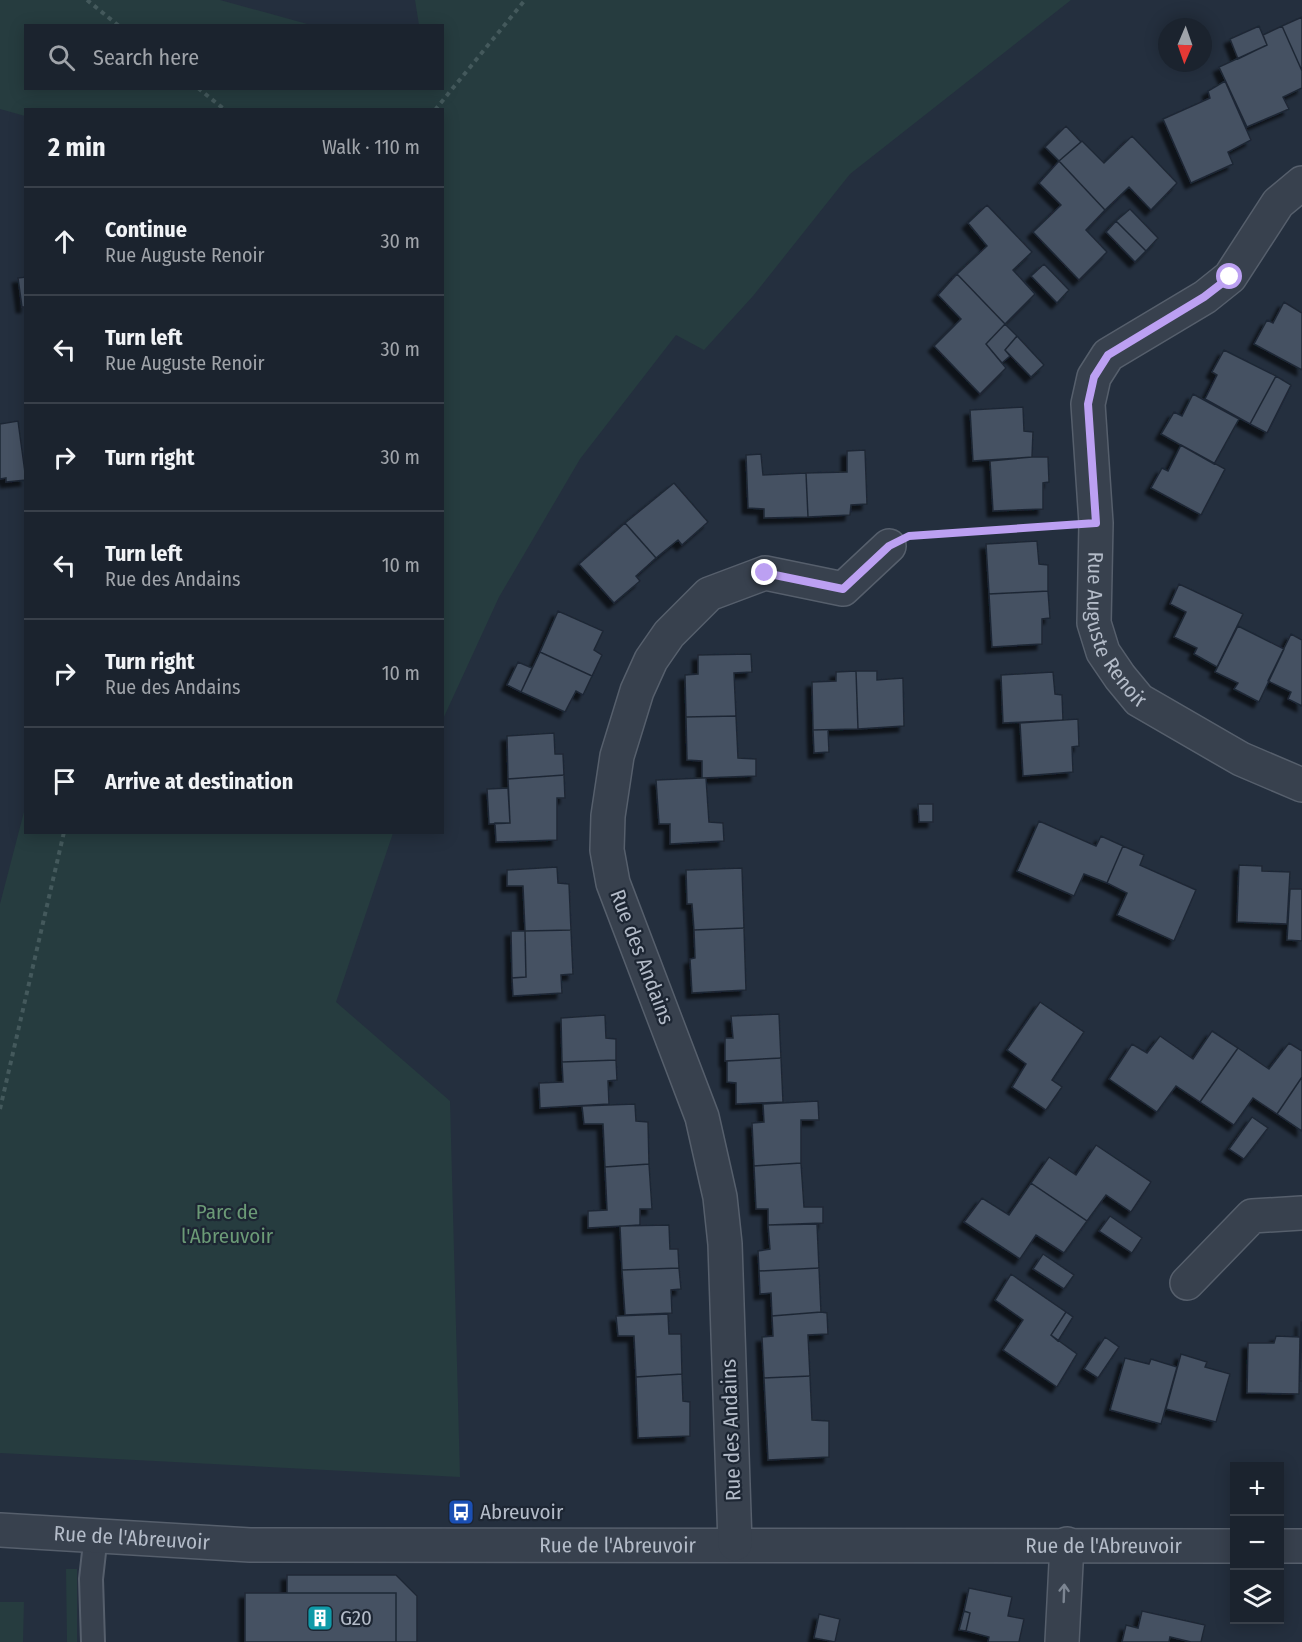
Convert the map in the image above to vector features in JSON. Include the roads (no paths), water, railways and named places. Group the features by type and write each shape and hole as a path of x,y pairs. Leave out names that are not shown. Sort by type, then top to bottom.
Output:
{"street":[{"name":"Rue Auguste Renoir","path":"1302,183 1278,203 1230,277 1204,297 1108,355 1094,377 1088,404 1096,523 1094,623 1103,652 1139,700 1240,759 1302,784"},
{"name":"Rue des Andains","path":"735,1544 725,1244 720,1197 702,1117 611,874 607,850 612,785 625,724 651,660 669,634 709,594 765,573 843,589 889,546"},
{"path":"1187,1283 1252,1216 1302,1213"},
{"name":"Rue de l'Abreuvoir","path":"0,1530 250,1545 1230,1546"},
{"path":"1062,1642 1067,1544"},
{"path":"1284,1546 1302,1546"}],"lane":[{"path":"93,1642 91,1579 96,1534"}],"place":[{"name":"Abreuvoir","path":"461,1512"},
{"name":"G20","path":"320,1618"}],"park label":[{"name":"Parc de l'Abreuvoir","path":"227,1224"}]}
